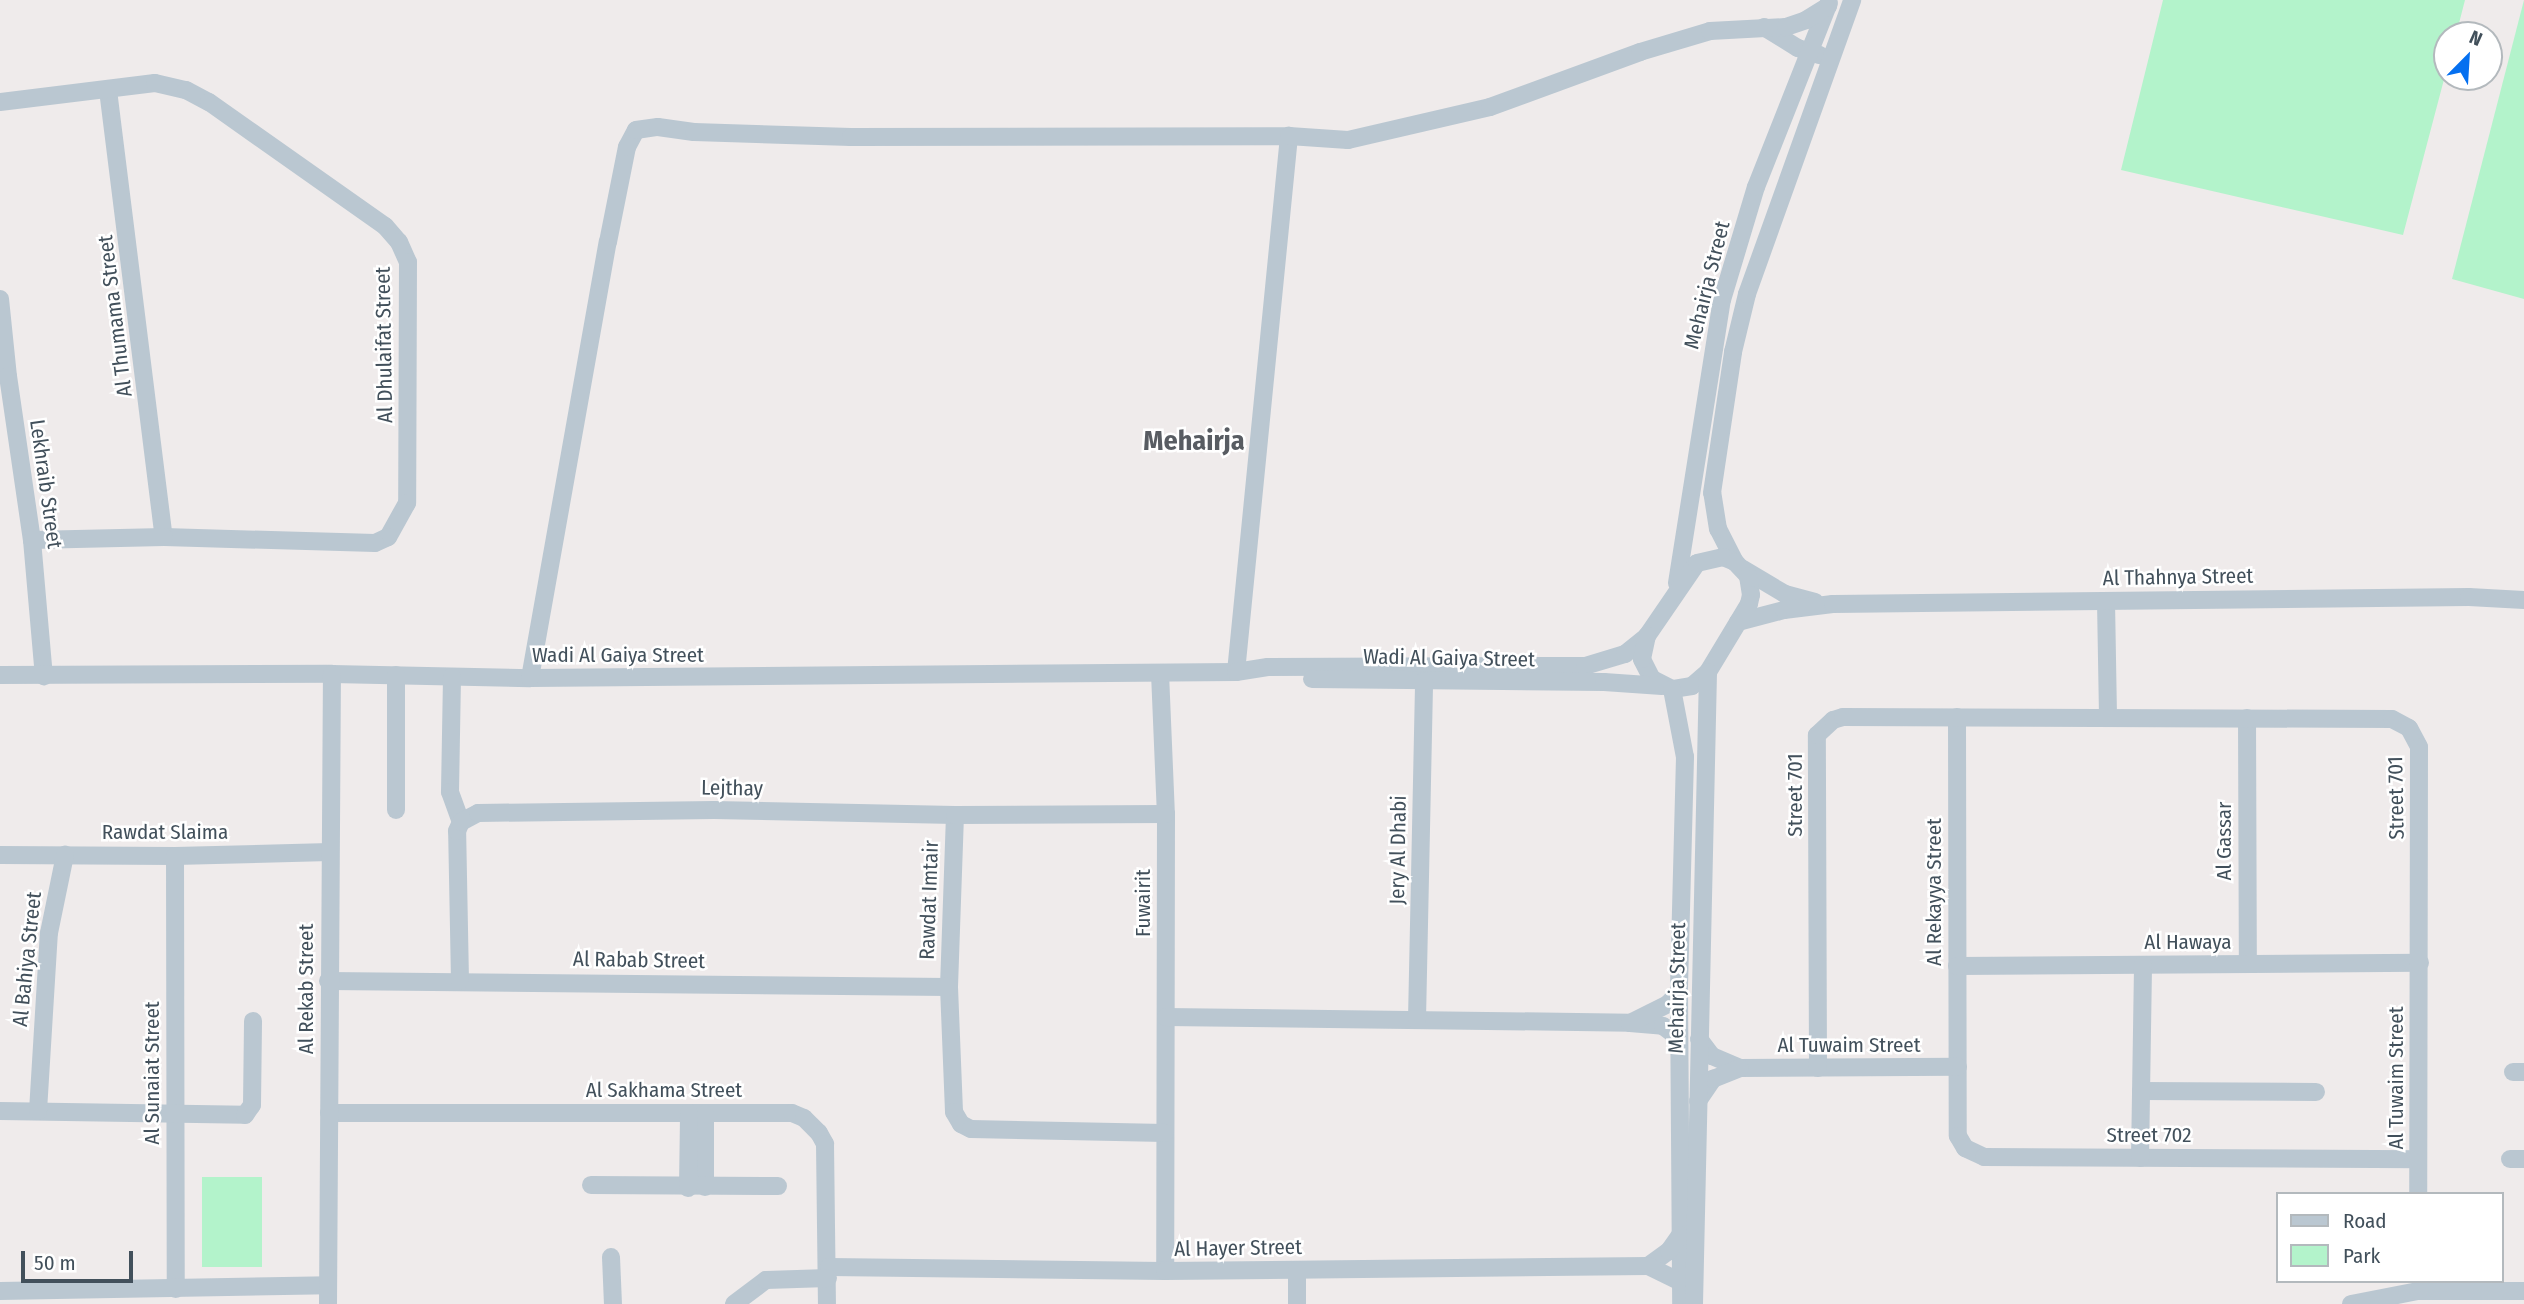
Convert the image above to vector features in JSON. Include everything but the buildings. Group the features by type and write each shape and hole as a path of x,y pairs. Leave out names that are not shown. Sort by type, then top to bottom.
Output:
{"street":[{"name":"Mehairja Street","path":"1739,565 1718,529 1713,493 1733,352 1747,294 1852,0"},
{"name":"Mehairja Street","path":"1674,593 1722,300 1756,187 1829,3"},
{"path":"530,678 608,242 627,147 636,130 657,127 694,132 865,137 1289,136 1348,140 1490,107 1640,52 1710,31 1786,27 1806,20 1829,3"},
{"path":"1764,27 1798,48 1830,59"},
{"name":"Al Dhulaifat Street","path":"0,102 155,83 172,85 209,102 385,226 399,242 408,262 407,503 388,537 375,543 164,537 32,540"},
{"name":"Al Thumama Street","path":"108,90 164,537"},
{"path":"1236,672 1289,136"},
{"name":"Lekhraib Street","path":"0,299 4,376 32,540 44,676"},
{"path":"1723,557 1739,565 1748,576 1751,594 1738,622 1708,672 1692,686 1667,687 1646,670 1642,659 1647,636 1697,563 1723,557"},
{"name":"Al Thahnya Street","path":"1739,565 1785,594 1833,604"},
{"name":"Al Thahnya Street","path":"1738,622 1784,610 1833,604 2469,597 2524,600"},
{"path":"2106,601 2108,718"},
{"name":"Wadi Al Gaiya Street","path":"0,675 332,674 530,678 1236,672 1268,667 1585,666 1612,660 1647,636"},
{"name":"Wadi Al Gaiya Street","path":"1236,672 1260,678 1604,682 1667,687"},
{"name":"Mehairja Street","path":"1694,1304 1708,672"},
{"name":"Fuwairit","path":"1160,673 1166,814 1165,1271"},
{"name":"Al Rekab Street","path":"328,1304 332,674"},
{"path":"396,675 396,810"},
{"path":"452,677 450,792 461,822 457,831 460,981"},
{"name":"Jery Al Dhabi","path":"1417,1020 1424,681"},
{"name":"Mehairja Street","path":"1667,687 1685,757 1678,992 1681,1304"},
{"name":"Street 701","path":"1818,1068 1817,735 1833,720 1843,717 2392,719 2404,724 2414,734 2418,747 2420,963"},
{"name":"Al Rekayya Street","path":"1957,717 1958,1067"},
{"name":"Al Gassar","path":"2247,718 2248,964"},
{"name":"Lejthay","path":"461,822 478,813 714,810 955,815 1166,814"},
{"name":"Rawdat Imtair","path":"955,815 949,987 954,1112 961,1124 971,1129 1165,1133"},
{"name":"Rawdat Slaima","path":"0,855 175,856 330,852"},
{"name":"Al Bahiya Street","path":"38,1111 49,933 65,855"},
{"name":"Al Sunaiat Street","path":"175,856 176,1289"},
{"name":"Al Tuwaim Street","path":"2418,1192 2420,963"},
{"name":"Al Hawaya","path":"1957,966 2420,963"},
{"path":"2140,1158 2143,965"},
{"name":"Al Rabab Street","path":"328,981 949,987"},
{"path":"1630,1023 1668,1004 1678,992"},
{"path":"1166,1017 1630,1023 1663,1026 1679,1038"},
{"path":"0,1111 246,1115 250,1111 254,1021"},
{"name":"Al Tuwaim Street","path":"1699,1039 1712,1056 1740,1068"},
{"name":"Al Tuwaim Street","path":"1697,1103 1713,1079 1740,1068 1958,1067"},
{"name":"Street 702","path":"1958,1067 1958,1136 1970,1153 1984,1157 2418,1159"},
{"path":"2141,1091 2316,1092"},
{"name":"Al Sakhama Street","path":"329,1113 792,1114 804,1118 820,1133 825,1144 827,1304"},
{"path":"696,1187 697,1114"},
{"path":"591,1185 778,1186"},
{"path":"1648,1266 1669,1251 1680,1235"},
{"path":"611,1257 613,1304"},
{"name":"Al Hayer Street","path":"734,1304 766,1280 828,1273 1648,1266 1681,1282"},
{"path":"1297,1270 1297,1304"},
{"path":"0,1291 328,1285"},
{"path":"2351,1304 2418,1286 2524,1291"}],"green space":[{"path":"2163,0 2465,0 2460,21 2433,21 2433,91 2441,91 2403,235 2121,170"},
{"path":"2524,0 2524,299 2452,279 2501,91 2503,91 2503,81"},
{"path":"202,1177 262,1177 262,1267 202,1267"}],"district":[{"name":"Mehairja","path":"1194,441"}]}
